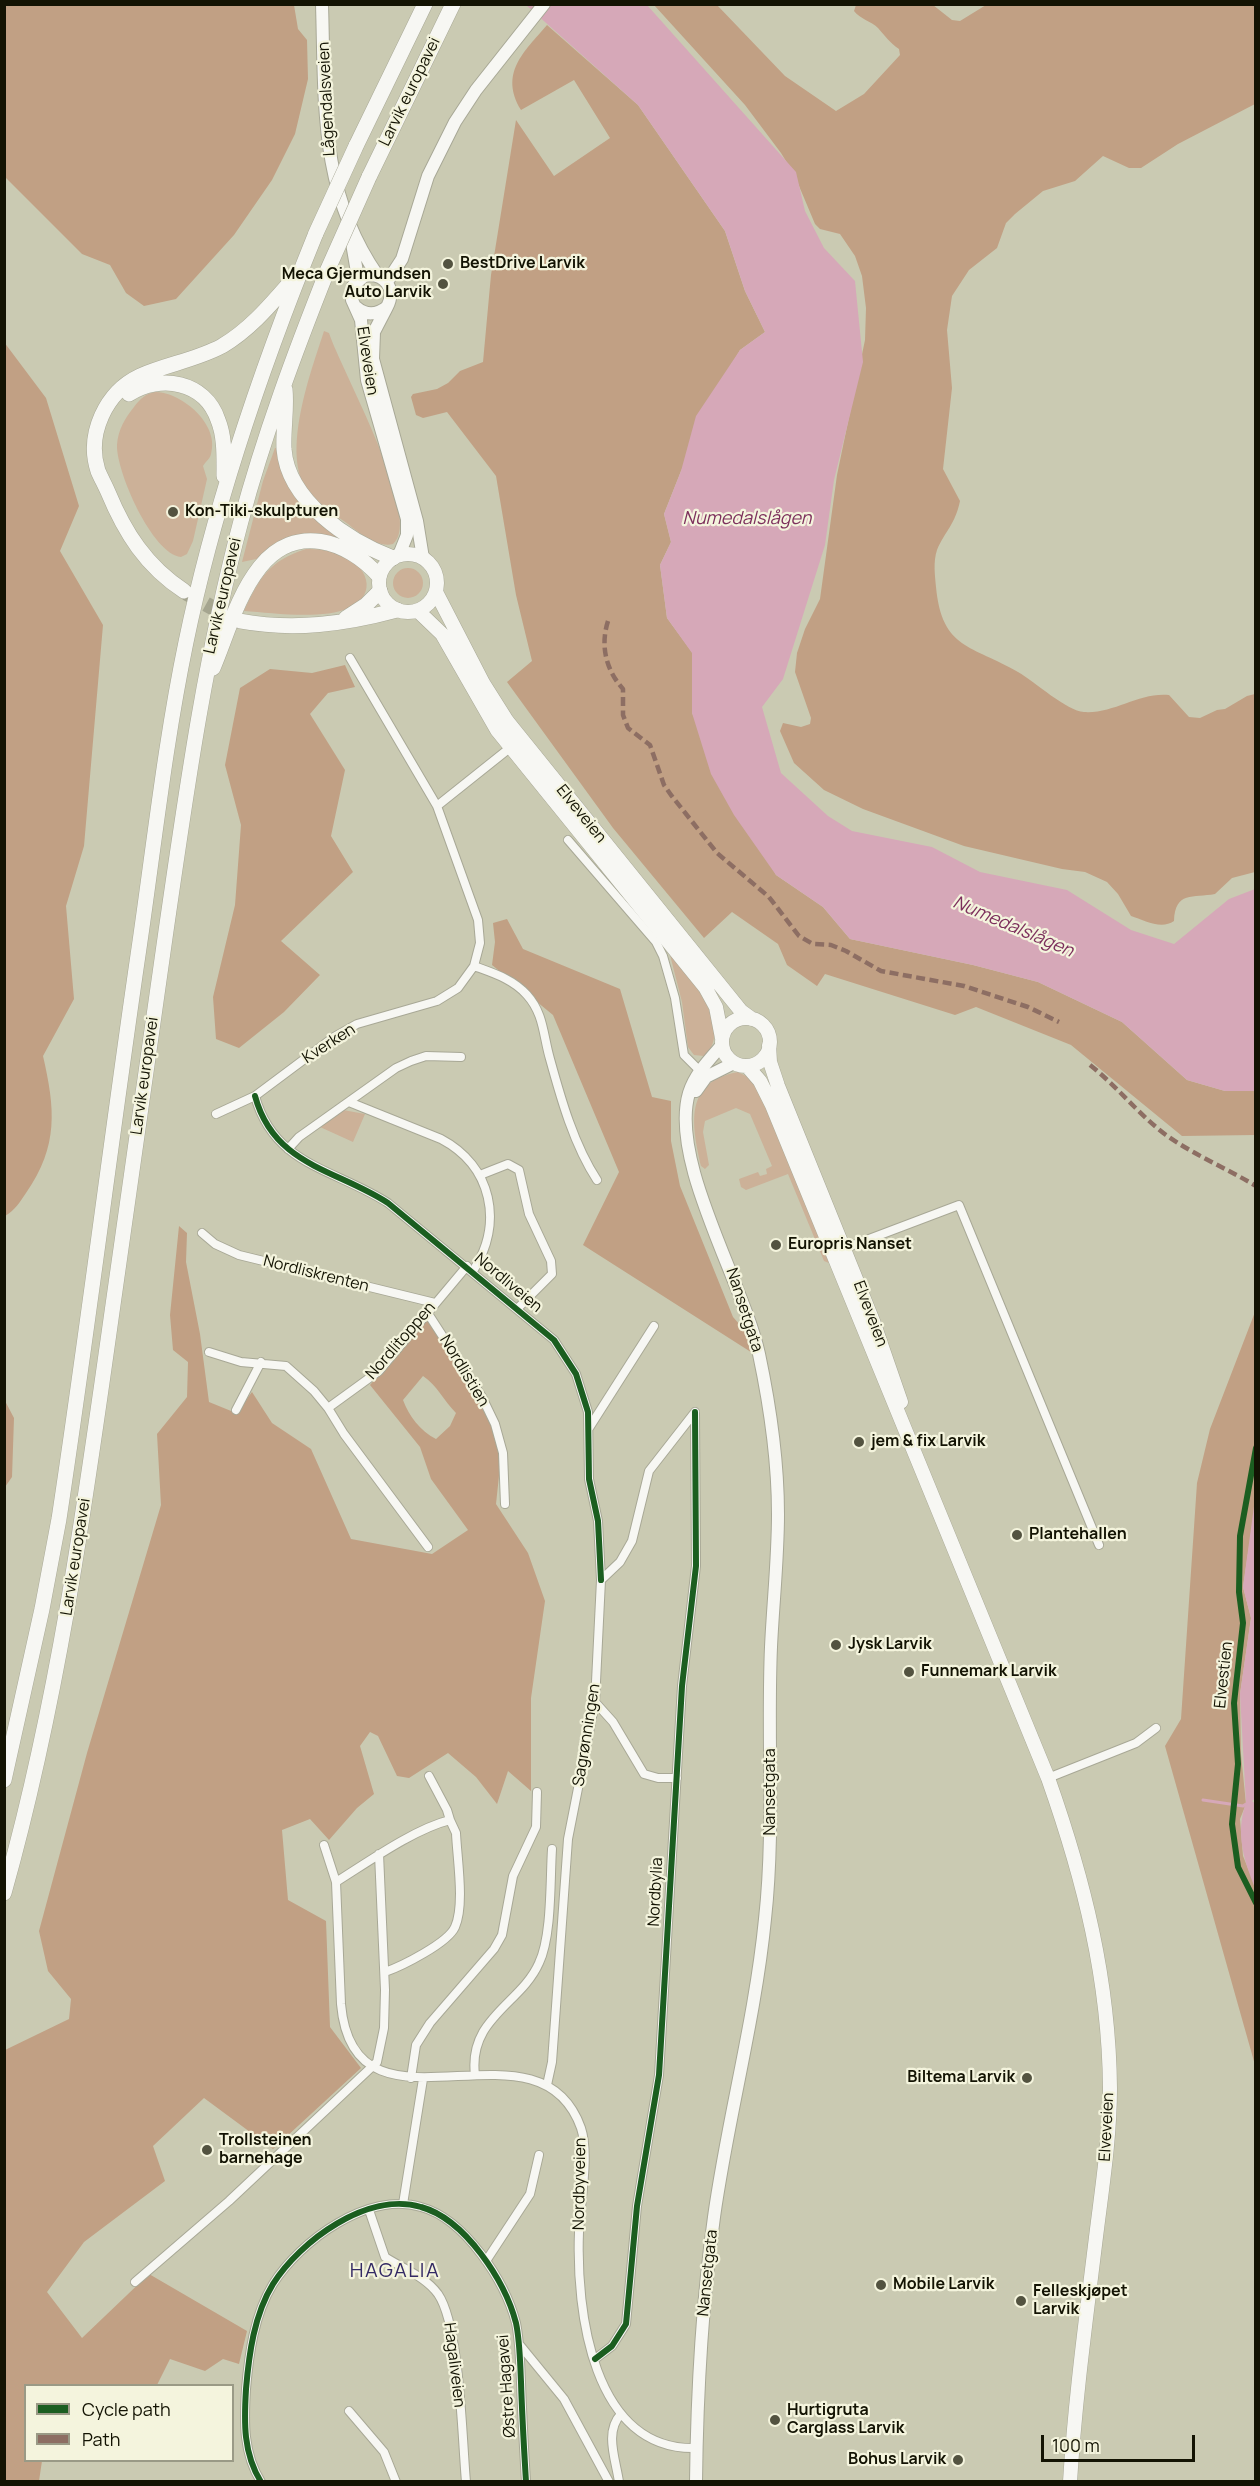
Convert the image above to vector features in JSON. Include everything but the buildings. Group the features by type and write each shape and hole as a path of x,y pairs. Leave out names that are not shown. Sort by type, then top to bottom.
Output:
{"highway":[{"name":"Larvik europavei","path":"4,1780 33,1653 59,1519 156,816 186,641 224,489 261,377 316,233 425,4"},
{"name":"Larvik europavei","path":"4,1893 54,1681 82,1524 152,1019 201,699 241,519 284,383 328,269 369,177 452,6"},
{"path":"184,591 164,577 135,545 120,521 98,471 96,440 102,415 115,394 142,375 206,353 229,342 258,318 302,268"},
{"path":"108,492 105,449 111,418 128,394 145,385 163,382 190,388 214,411 223,443 224,489"},
{"path":"240,621 295,627 397,610 418,611 429,604 436,592 436,577 423,558 407,554 396,556 372,549 328,520 310,504 295,485 284,449 287,410 284,383"},
{"path":"201,699 249,584 261,566 275,554 299,543 322,541 334,543 354,552 380,584 386,603 397,610"},
{"path":"341,621 366,605 380,584 384,566 396,556"},
{"name":"Elveveien","path":"436,592 483,683 507,721 722,988 741,1011 752,1019"},
{"name":"Elveveien","path":"418,611 442,634 482,707 511,747 705,987 716,1007 722,1041"},
{"path":"752,1019 763,1025 768,1032 770,1045 762,1060 741,1065 724,1052 722,1041 729,1025 735,1020 752,1019"},
{"name":"Elveveien","path":"770,1045 770,1062 838,1250 942,1517 1048,1778 1077,1863 1090,1917 1107,2020 1110,2089 1107,2151 1080,2370 1070,2481"},
{"name":"Elveveien","path":"741,1065 760,1081 838,1250"}],"main road":[{"name":"Lågendalsveien","path":"322,4 329,156 349,226 356,262 353,286"},
{"path":"382,279 402,259 422,194 446,139 476,90 544,4"},
{"name":"Lågendalsveien","path":"349,226 382,279"},
{"path":"364,276 382,279 391,294 387,307 367,314 355,306 353,286 364,276"},
{"name":"Elveveien","path":"355,306 361,320 367,380 407,519 407,535 396,556"},
{"name":"Elveveien","path":"387,307 374,332 373,359 417,521 423,558"},
{"name":"Nansetgata","path":"696,2481 701,2337 714,2218 754,2004 765,1921 771,1829 771,1650 778,1513 772,1425 758,1349 745,1306 700,1193 690,1152 687,1111 703,1074 722,1041"},
{"path":"703,1074 741,1065"}],"street":[{"name":"Kverken","path":"216,1114 255,1096 334,1037 357,1024 437,1001 458,988 474,966 480,944 478,920 437,806 350,658"},
{"path":"437,806 511,747"},
{"path":"568,840 656,942 663,956 675,998 684,1055 703,1074"},
{"path":"474,966 502,976 526,994 543,1019 549,1057 584,1159 597,1180"},
{"path":"288,1149 298,1137 411,1060 426,1056 461,1057"},
{"name":"Nordliveien","path":"255,1096 264,1123 288,1149 314,1168 364,1188 388,1203 554,1340 576,1374 588,1412 589,1479 598,1521 601,1580"},
{"path":"349,1102 453,1145 474,1164 480,1174"},
{"name":"Nordliveien","path":"480,1174 508,1164 519,1170 529,1214 551,1261 552,1274 518,1308"},
{"name":"Nordlitoppen","path":"328,1408 379,1371 435,1303 470,1269 489,1237 489,1211 480,1174"},
{"path":"838,1250 958,1205 1099,1545"},
{"name":"Nordliskrenten","path":"202,1233 215,1244 239,1255 435,1303"},
{"name":"Nordlistien","path":"427,1312 482,1397 495,1424 503,1453 505,1504"},
{"path":"589,1428 654,1326"},
{"path":"209,1352 241,1362 286,1366 308,1385 328,1408 344,1434 428,1547"},
{"path":"236,1410 261,1362"},
{"name":"Nordbylia","path":"595,2359 612,2346 626,2324 637,2206 659,2074 682,1686 696,1566 695,1412 649,1471 632,1541 620,1562 601,1580"},
{"name":"Sagrønningen","path":"547,2085 552,2062 568,1839 595,1702 601,1580"},
{"path":"595,1702 613,1722 644,1774 658,1778 676,1778"},
{"path":"1048,1778 1136,1743 1156,1728"},
{"path":"385,1972 401,1966 448,1936 455,1928 459,1913 456,1833 429,1776"},
{"path":"411,2079 416,2045 430,2023 494,1949 502,1935 513,1876 536,1827 537,1792"},
{"path":"336,1882 379,1854 450,1820"},
{"name":"Nordbyveien","path":"324,1845 336,1882 342,2020 351,2043 372,2066 397,2077 423,2079 475,2074 518,2076 547,2085 567,2100 582,2132 579,2293 587,2336 595,2359 610,2398 621,2414 640,2433 668,2446 696,2448"},
{"path":"475,2074 475,2049 487,2026 539,1964 545,1945 552,1849"},
{"path":"135,2282 229,2202 372,2066 380,2055 384,2028 385,1972 379,1854"},
{"path":"261,2481 251,2462 244,2423 249,2358 260,2312 278,2277 309,2242 331,2227 369,2210 390,2204 403,2204 423,2079"},
{"path":"486,2261 530,2194 539,2155"},
{"name":"Østre Hagavei","path":"403,2204 421,2206 447,2220 468,2239 486,2261 510,2305 519,2343 526,2481"},
{"name":"Hagaliveien","path":"369,2210 385,2257 429,2284 446,2311 453,2337 466,2481"},
{"path":"519,2343 564,2399 609,2481"},
{"path":"349,2411 384,2452 396,2481"},
{"path":"619,2481 611,2436 615,2421 621,2414"}],"shaded area":[{"path":"4,5 294,5 298,29 307,40 308,79 295,134 272,180 234,235 176,299 144,306 126,293 110,265 82,254 5,177"},
{"path":"654,5 717,5 785,76 836,111 864,94 900,55 899,49 878,28 854,11 856,5 933,5 952,20 960,21 986,5 1255,5 1255,104 1178,144 1141,168 1129,168 1103,156 1075,181 1043,191 1006,223 997,248 969,270 952,296 947,330 952,388 943,469 960,501 955,516 937,550 935,569 939,608 952,634 973,650 1018,672 1069,707 1084,712 1095,712 1147,697 1169,695 1189,717 1200,718 1255,694 1255,872 1232,878 1215,894 1193,896 1182,900 1175,911 1174,921 1169,924 1152,923 1131,916 1118,894 1107,882 1085,872 1062,869 964,846 863,809 824,790 794,763 780,731 783,723 801,727 810,724 811,718 795,672 797,653 805,629 820,599 837,475 865,340 866,308 862,276 855,256 840,234 820,229 815,224 794,174 745,105"},
{"path":"547,25 638,105 725,231 745,291 765,332 740,350 726,374 681,471 664,514 671,542 660,565 667,618 692,652 692,713 776,875 823,907 850,939 973,965 1038,982 1122,1022 1187,1080 1225,1091 1255,1091 1255,1135 1182,1136 1071,1045 976,1007 955,1015 825,974 817,986 787,965 778,944 732,912 704,938 613,828 507,682 532,661 516,595 496,476 447,412 423,418 416,415 411,397 413,394 437,389 448,383 460,371 483,362 491,275 516,120 554,176 610,138 574,80 521,110 515,97 513,74 523,54"},
{"path":"324,331 329,333 390,475 398,505 400,529 393,544 381,544 369,539 317,502 308,492 300,476 297,435 306,390"},
{"path":"4,342 46,398 79,506 60,551 103,625 84,846 66,906 74,999 43,1056 52,1110 49,1143 44,1159 37,1176 22,1200 5,1216"},
{"path":"156,392 177,398 197,412 210,432 212,443 210,456 203,466 207,479 193,541 187,554 181,557 170,552 159,542 148,527 129,491 118,457 117,445 120,429 125,420 141,399"},
{"path":"275,448 279,449 289,481 301,502 318,520 344,541 310,535 261,558 242,562 263,481"},
{"path":"306,549 338,553 358,566 363,572 367,588 358,602 338,612 325,614 297,615 244,611 255,589 274,565"},
{"path":"408,568 419,572 423,583 419,594 408,598 397,594 393,583 397,572"},
{"path":"345,665 355,687 328,693 310,714 345,770 331,836 353,872 281,941 320,975 284,1012 239,1048 216,1039 213,997 235,905 241,825 225,765 240,688 270,669 312,673"},
{"path":"507,919 523,949 620,989 652,1097 671,1101 671,1141 680,1186 733,1317 748,1334 754,1354 583,1245 619,1172 553,1015 492,965 495,942 493,923"},
{"path":"670,955 698,989 712,1018 715,1032 712,1045 704,1056 694,1055 688,1047 682,1002"},
{"path":"738,1072 750,1078 766,1103 829,1263 824,1261 788,1174 746,1190 741,1187 739,1179 758,1172 760,1176 767,1174 766,1169 772,1166 750,1114 736,1108 705,1121 703,1132 709,1165 705,1169 701,1166 694,1121 700,1095 708,1085 720,1077"},
{"path":"343,1110 365,1114 353,1142 320,1127"},
{"path":"179,1226 187,1233 186,1262 200,1334 209,1402 236,1413 252,1392 272,1423 311,1449 351,1539 432,1554 468,1530 431,1479 420,1447 370,1385 427,1318 491,1416 501,1457 496,1504 528,1553 545,1601 531,1698 531,1791 508,1771 497,1804 476,1777 448,1753 409,1778 397,1776 378,1736 370,1732 360,1746 374,1794 357,1808 329,1840 310,1819 282,1830 288,1900 326,1921 330,2027 361,2068 273,2149 204,2098 153,2146 165,2181 84,2242 47,2292 82,2338 149,2274 247,2331 239,2364 223,2359 205,2371 170,2359 158,2384 24,2384 24,2462 42,2462 39,2481 5,2482 5,2050 69,2019 71,1999 48,1971 39,1931 87,1753 161,1505 157,1434 187,1397 188,1362 173,1350 170,1315","holes":["423,1376 456,1413 450,1426 436,1439 416,1422 408,1412 403,1400"]},
{"path":"1255,1312 1256,1499 1243,1587 1251,1618 1240,1694 1241,1754 1246,1804 1240,1819 1243,1856 1256,1888 1255,2065 1165,1746 1181,1719 1197,1483 1210,1429"},
{"path":"4,1399 14,1418 12,1477 5,1487"}],"water":[{"name":"Numedalslågen","path":"526,5 647,5 796,172 805,211 824,248 855,281 863,362 834,480 825,545 783,679 762,707 781,773 828,816 852,831 932,847 980,872 1067,890 1131,930 1174,944 1229,899 1255,889 1255,1091 1225,1091 1187,1080 1122,1022 1038,982 973,965 850,939 823,907 776,875 734,815 711,774 692,713 692,653 667,618 660,565 671,542 664,514 681,471 696,416 740,350 765,332 745,291 725,231 638,105"},
{"path":"1255,1499 1256,1798 1252,1801 1256,1804 1255,1888 1244,1857 1241,1836 1246,1803 1240,1694 1251,1618 1243,1587"}],"waterway":[{"path":"1203,1800 1243,1806 1246,1804"}],"tunnel":[{"path":"186,593 231,618"}],"marked path":[{"path":"608,621 605,640 606,657 612,674 623,689 623,715 628,728 650,745 664,785 717,853 769,897 799,936 813,944 831,945 846,951 881,971 964,986 1028,1007 1059,1022"},
{"path":"1090,1065 1166,1135 1256,1186"}],"cycle path":[{"path":"255,1096 264,1119 276,1137 292,1152 388,1203 554,1340 576,1374 588,1412 589,1479 598,1521 601,1580"},
{"path":"595,2359 612,2346 626,2324 637,2206 659,2075 682,1686 696,1566 695,1412"},
{"name":"Elvestien","path":"1256,1448 1240,1536 1239,1592 1243,1623 1234,1703 1238,1764 1232,1824 1238,1867 1256,1903"},
{"path":"261,2482 251,2460 246,2437 246,2389 257,2322 273,2284 300,2252 337,2223 379,2206 401,2204 421,2207 453,2224 481,2254 493,2271 511,2306 516,2323 520,2360 526,2482"}],"place":[{"name":"BestDrive Larvik","path":"448,264"},
{"name":"Meca Gjermundsen Auto Larvik","path":"443,284"},
{"name":"Kon-Tiki-skulpturen","path":"173,512"},
{"name":"Europris Nanset","path":"776,1245"},
{"name":"jem & fix Larvik","path":"859,1442"},
{"name":"Plantehallen","path":"1017,1535"},
{"name":"Jysk Larvik","path":"836,1645"},
{"name":"Funnemark Larvik","path":"909,1672"},
{"name":"Biltema Larvik","path":"1027,2078"},
{"name":"Trollsteinen barnehage","path":"207,2150"},
{"name":"Mobile Larvik","path":"881,2285"},
{"name":"Felleskjøpet Larvik","path":"1021,2301"},
{"name":"Hurtigruta Carglass Larvik","path":"775,2420"},
{"name":"Bohus Larvik","path":"958,2460"}],"district":[{"name":"HAGALIA","path":"395,2271"}]}
